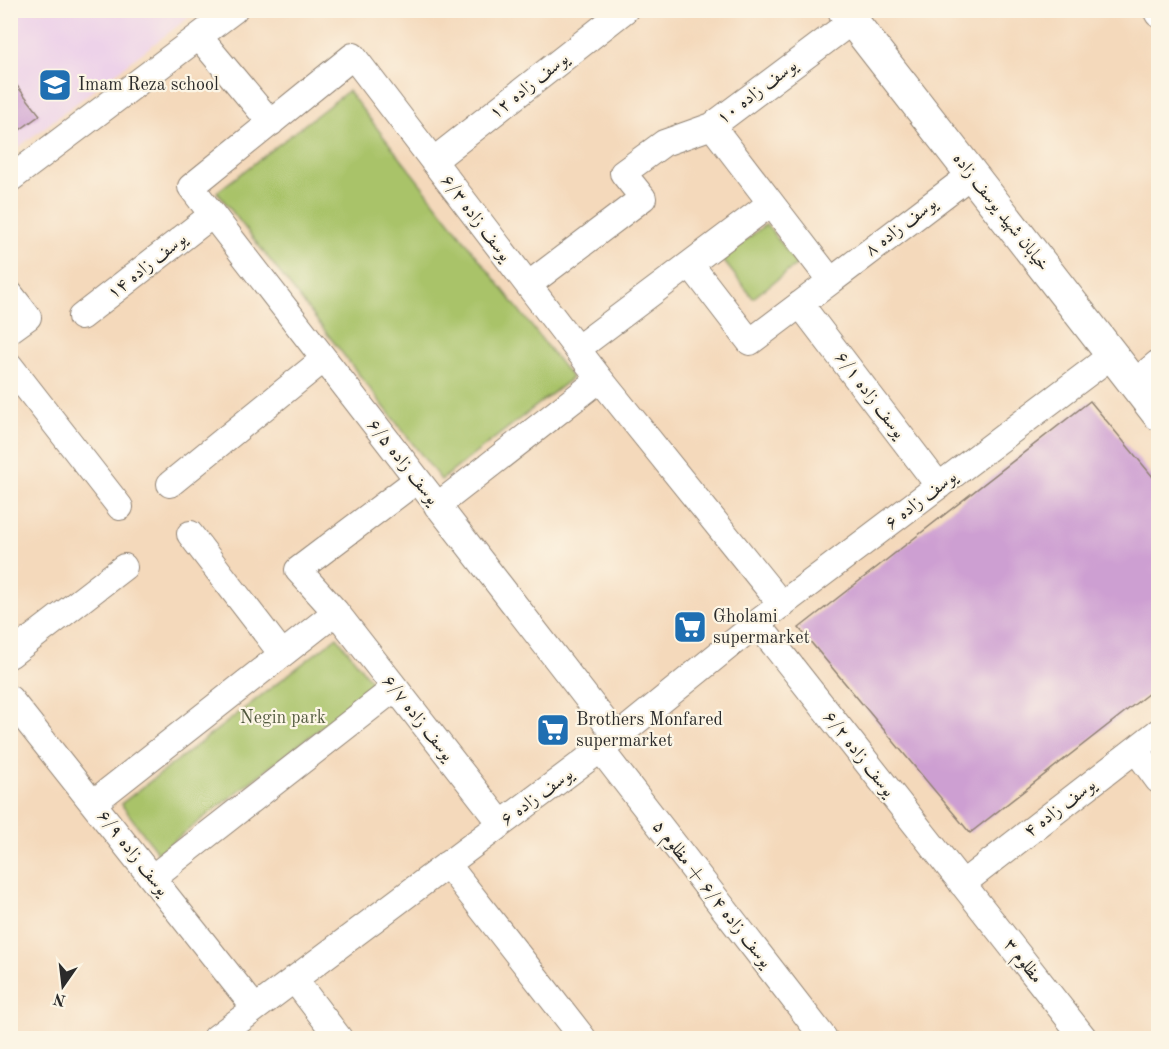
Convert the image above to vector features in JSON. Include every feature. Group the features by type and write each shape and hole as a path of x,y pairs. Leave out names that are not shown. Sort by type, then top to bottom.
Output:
{"street":[{"path":"10,179 200,38 234,10"},
{"name":"یوسف زاده ۱۲","path":"433,161 625,10"},
{"path":"1156,10 1158,14"},
{"name":"یوسف زاده ۱۰","path":"528,285 643,198 623,173 664,143 712,126 848,16"},
{"name":"خیابان شهید یوسف زاده","path":"848,16 1158,414"},
{"path":"200,38 271,123"},
{"name":"یوسف زاده ۶/۳","path":"271,123 353,56 600,379 782,605"},
{"name":"یوسف زاده ۶/۵","path":"271,123 190,187 437,506 609,743"},
{"path":"712,126 831,280"},
{"name":"یوسف زاده ۸","path":"690,264 750,342 972,174"},
{"path":"577,349 771,203"},
{"name":"یوسف زاده ۱۴","path":"81,317 212,215"},
{"path":"10,294 28,316 10,330"},
{"name":"یوسف زاده ۶/۱","path":"800,304 939,486"},
{"name":"یوسف زاده ۶","path":"216,1038 609,743 758,623 1112,355"},
{"path":"170,484 324,359"},
{"path":"1134,383 1158,363"},
{"path":"10,366 120,507"},
{"path":"437,506 600,379"},
{"name":"یوسف زاده ۶/۷","path":"417,480 298,570 336,612 501,823"},
{"path":"190,534 282,654"},
{"path":"10,655 124,567"},
{"path":"93,803 336,612"},
{"name":"یوسف زاده ۶/۲","path":"758,623 962,884"},
{"path":"152,878 396,688"},
{"name":"یوسف زاده ۶/۹","path":"10,699 255,1008"},
{"name":"یوسف زاده ۴","path":"962,884 1158,732"},
{"name":"یوسف زاده ۶/۴ + مظلوم ۵","path":"609,743 824,1038"},
{"path":"1136,750 1158,780"},
{"path":"447,864 583,1038"},
{"name":"مظلوم ۳","path":"962,884 1084,1038"},
{"path":"294,979 339,1038"}],"shaded area":[{"name":"Imam Reza school","path":"11,11 197,11 11,153"}],"green space":[{"path":"348,91 572,378 441,480 217,192"},
{"path":"766,224 797,264 753,298 722,259"},
{"name":"Negin park","path":"337,637 375,686 158,853 121,804"}],"building":[{"path":"10,77 40,115 10,137"},
{"path":"1090,401 1158,483 1158,686 970,833 799,628"}],"place":[{"name":"Imam Reza school","path":"55,85"},
{"name":"Gholami supermarket","path":"690,627"},
{"name":"Brothers Monfared supermarket","path":"553,730"}]}
